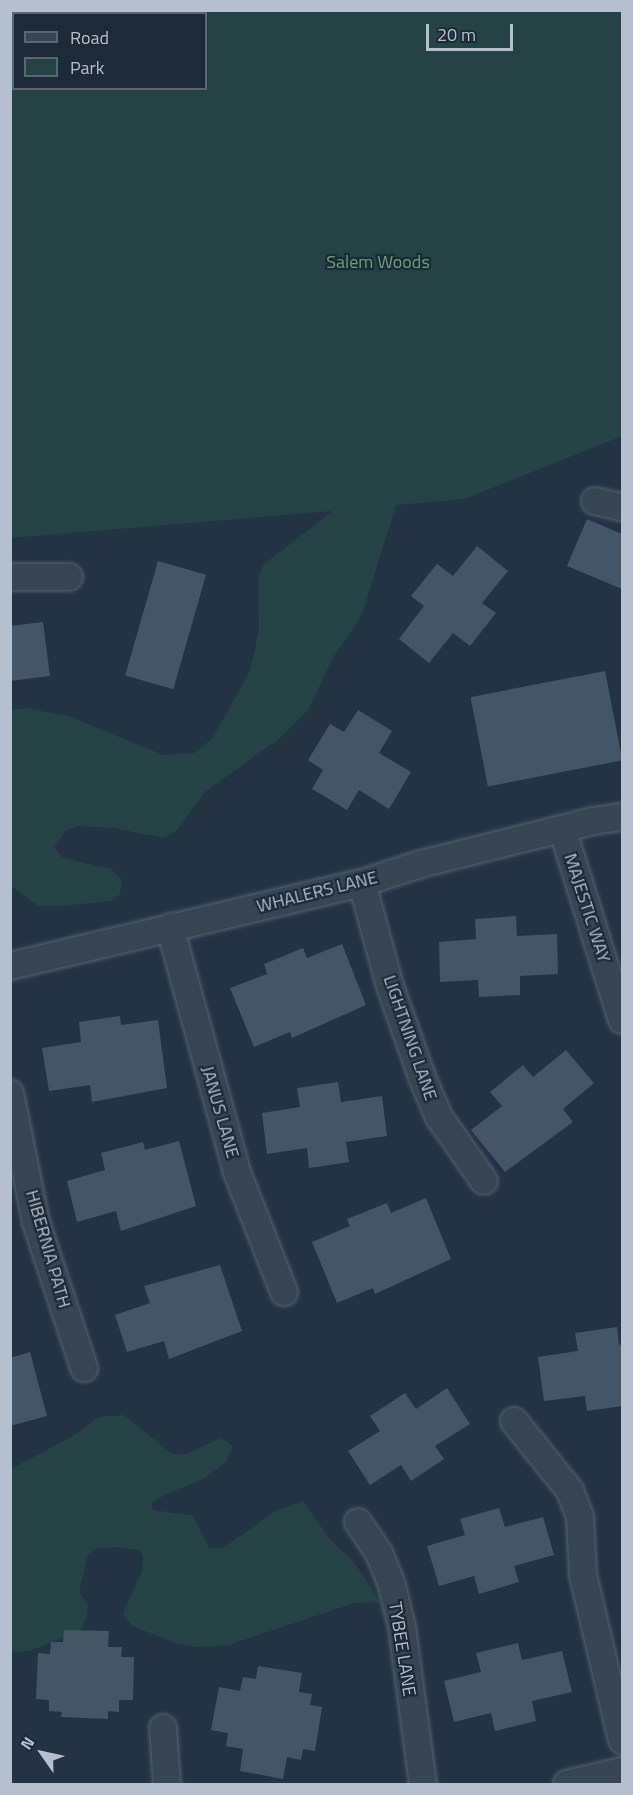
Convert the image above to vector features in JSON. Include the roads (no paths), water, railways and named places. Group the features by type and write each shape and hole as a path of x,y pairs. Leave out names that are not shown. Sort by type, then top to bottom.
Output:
{"street":[{"path":"596,501 622,507"},
{"path":"10,577 69,577"},
{"name":"WHALERS LANE","path":"10,966 362,883 421,864 563,831 593,821 622,817"},
{"name":"MAJESTIC WAY","path":"563,831 622,1020"},
{"name":"LIGHTNING LANE","path":"362,883 390,986 422,1077 439,1118 484,1182"},
{"name":"JANUS LANE","path":"170,927 237,1172 284,1292"},
{"name":"HIBERNIA PATH","path":"10,1093 36,1222 84,1368"},
{"path":"514,1421 570,1491 580,1517 583,1575 622,1740"},
{"name":"TYBEE LANE","path":"358,1522 380,1553 392,1586 402,1627 423,1785"},
{"path":"163,1728 167,1785"},
{"path":"567,1785 622,1771"}],"park label":[{"name":"Salem Woods","path":"378,262"}]}
